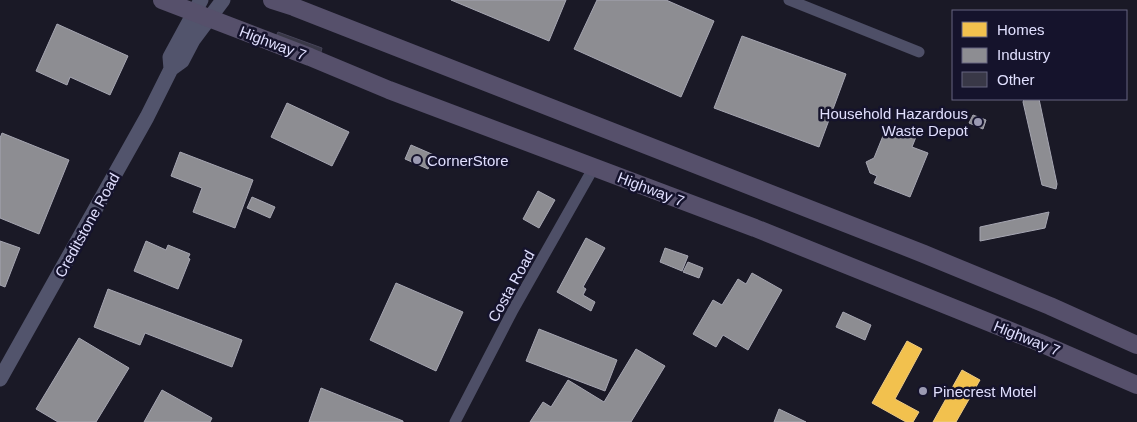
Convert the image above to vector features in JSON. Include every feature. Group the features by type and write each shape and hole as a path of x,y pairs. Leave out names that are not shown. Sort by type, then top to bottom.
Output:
{"main road":[{"name":"Highway 7","path":"162,0 201,11 389,90 755,228 1137,384"},
{"path":"272,0 529,98 924,254 1050,306 1137,345"}],"street":[{"name":"Creditstone Road","path":"0,379 147,117 171,70 170,57 201,11 223,0"},
{"path":"789,0 919,52"},
{"name":"Costa Road","path":"455,422 513,310 594,166"}],"building: Homes":[{"path":"907,341 922,349 895,399 919,412 913,422 906,422 872,403"},
{"path":"962,370 980,380 956,422 933,422"}],"building: Industry":[{"path":"451,0 566,0 549,41"},
{"path":"597,0 666,0 714,21 681,97 574,49"},
{"path":"57,24 128,56 110,95 70,77 67,85 36,71"},
{"path":"742,36 846,74 819,147 714,108"},
{"path":"1024,100 1039,100 1057,184 1056,189 1042,185"},
{"path":"287,103 349,132 332,166 271,137"},
{"name":"Household Hazardous Waste Depot","path":"973,115 986,120 983,129 969,123"},
{"path":"887,126 916,137 912,147 928,153 910,197 874,183 877,176 870,173 866,162 874,158"},
{"path":"2,133 69,160 39,234 0,218 0,138"},
{"path":"411,145 434,155 428,169 405,159"},
{"path":"180,152 253,180 235,228 193,212 202,188 171,176"},
{"path":"538,191 555,200 539,228 523,219"},
{"path":"252,197 275,207 270,218 247,208"},
{"path":"1049,212 1045,228 980,241 980,227"},
{"path":"586,238 605,248 583,287 586,289 583,295 595,302 591,311 557,292"},
{"path":"0,241 20,248 5,287 0,285"},
{"path":"146,241 166,250 168,245 190,254 188,258 190,259 178,289 134,271"},
{"path":"665,248 688,256 682,271 660,262"},
{"path":"688,262 703,268 699,278 683,272"},
{"path":"752,273 782,290 748,350 723,335 716,347 693,334 713,300 722,305 738,279 746,284"},
{"path":"396,283 463,312 436,371 370,340"},
{"path":"108,289 242,340 232,367 145,333 140,345 94,327"},
{"path":"843,312 871,325 865,340 836,327"},
{"path":"539,329 617,360 605,391 526,361"},
{"path":"79,338 129,368 96,422 58,422 36,409"},
{"path":"636,349 665,366 631,422 530,422 543,402 551,407 568,380 604,402"},
{"path":"321,388 403,421 403,422 309,422"},
{"path":"162,390 212,418 210,422 144,422"},
{"path":"779,409 806,422 774,422"}],"building: Other":[{"path":"278,32 322,48 320,56 275,39"}],"place":[{"name":"Household Hazardous Waste Depot","path":"978,122"},
{"name":"CornerStore","path":"417,160"},
{"name":"Pinecrest Motel","path":"923,391"}]}
